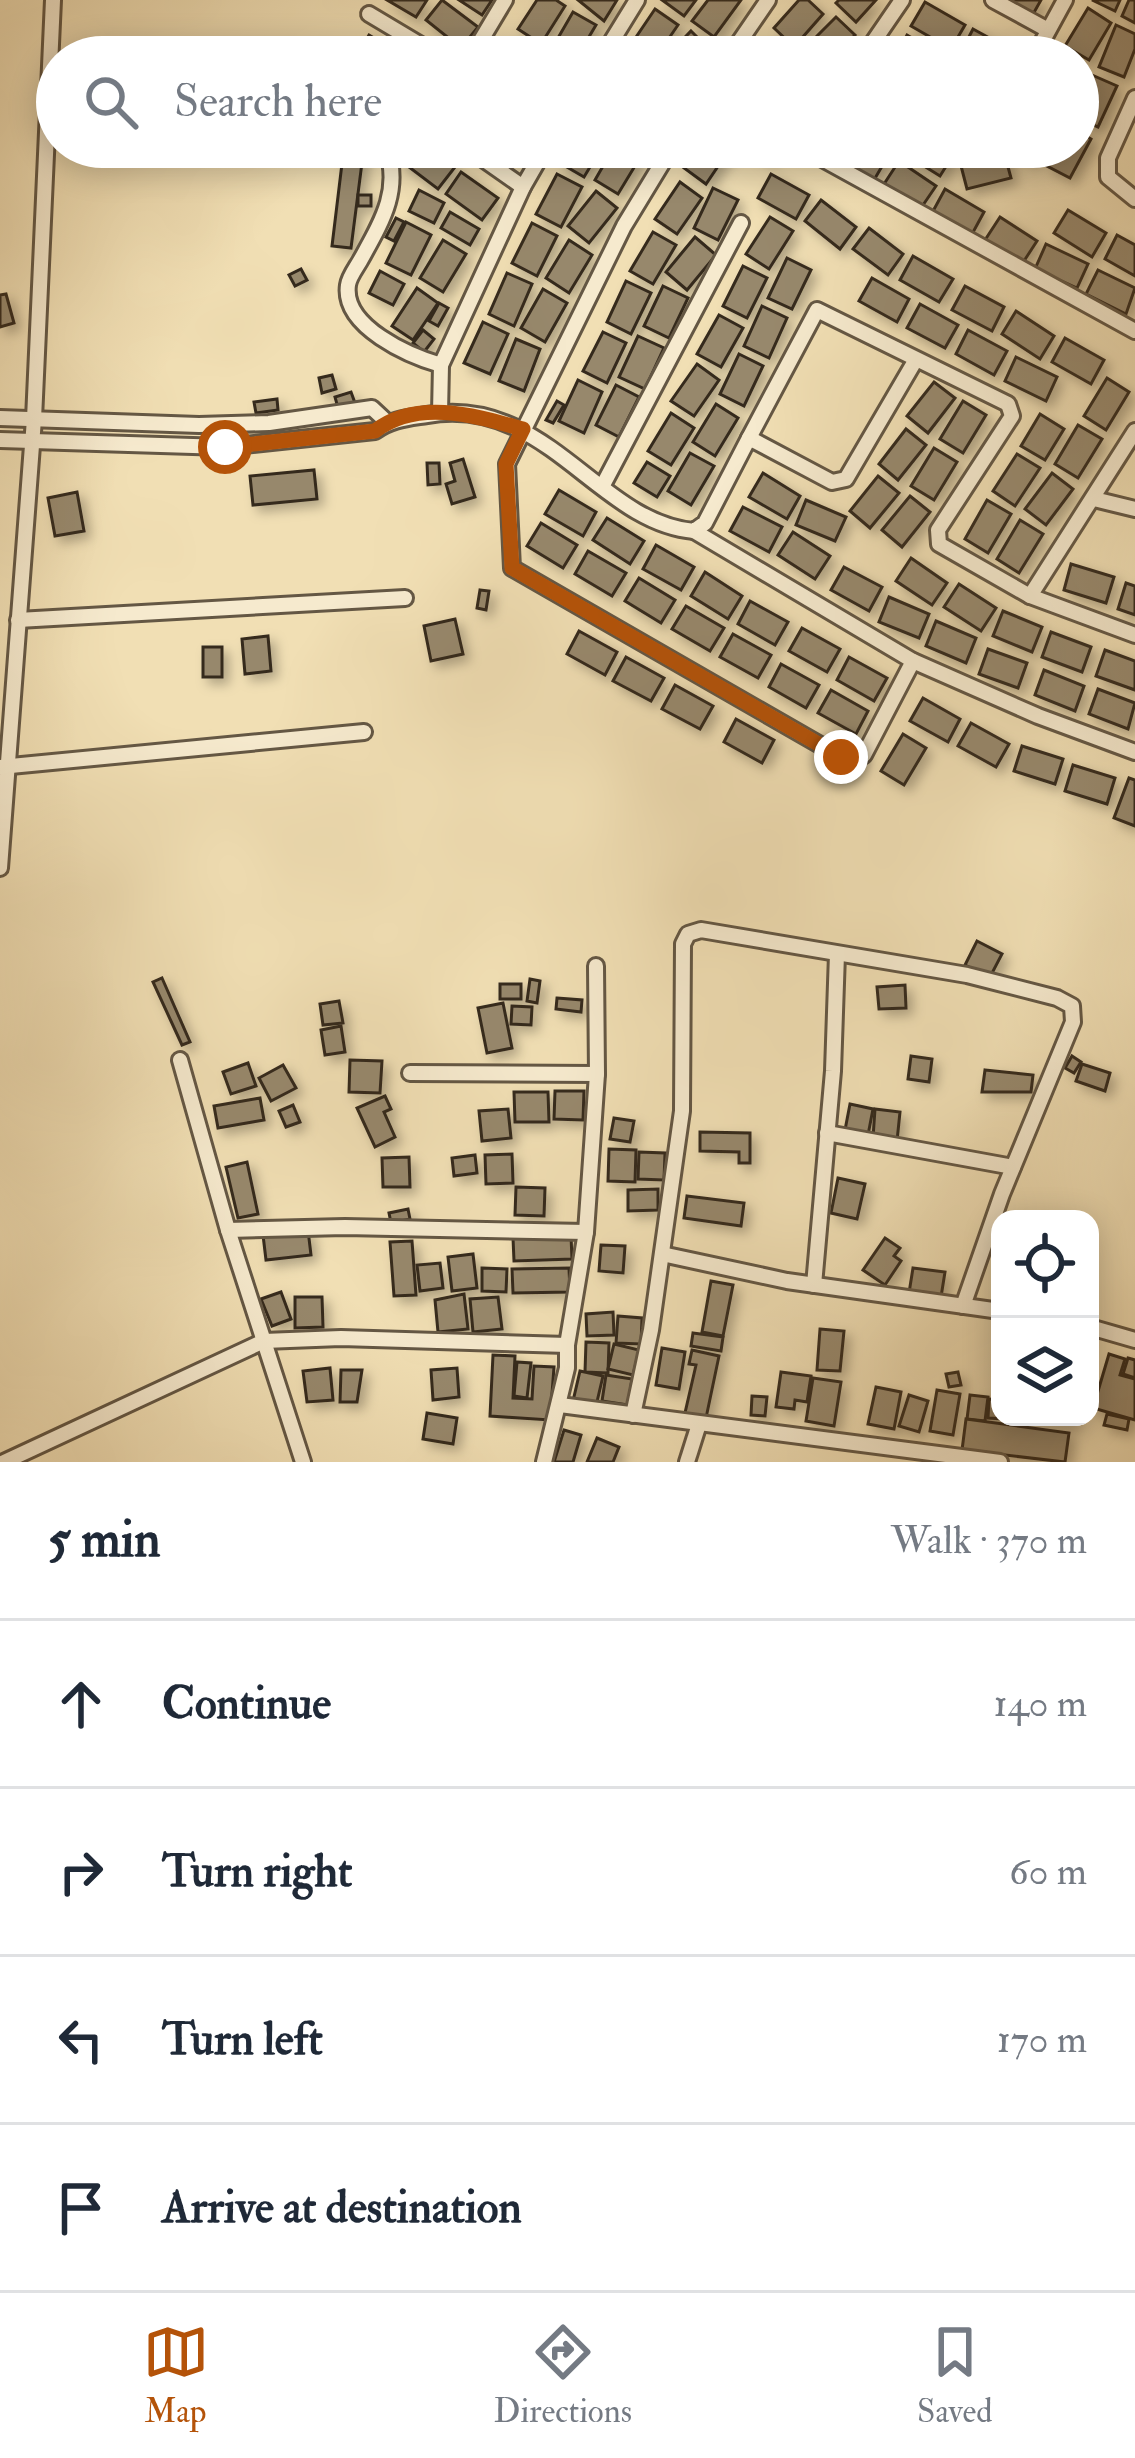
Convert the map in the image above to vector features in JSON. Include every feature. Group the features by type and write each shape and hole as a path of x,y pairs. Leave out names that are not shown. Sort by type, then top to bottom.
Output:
{"street":[{"path":"51,36 53,0"},
{"path":"484,36 505,0"},
{"path":"615,36 637,0"},
{"path":"743,36 768,0"},
{"path":"880,36 902,0"},
{"path":"993,0 1048,30"},
{"path":"1045,36 1065,0"},
{"path":"369,14 406,36"},
{"path":"1135,98 1108,158 1108,176 1135,200"},
{"path":"0,868 4,767 34,419 45,168"},
{"path":"390,168 391,202 348,283 349,302 377,335 411,356 441,365"},
{"path":"496,168 523,187"},
{"path":"440,412 441,365 534,168"},
{"path":"659,168 624,226 506,464 512,568 841,757 854,760 864,754 913,661"},
{"path":"839,168 1135,331"},
{"path":"603,485 741,224"},
{"path":"694,531 706,523 817,310 1012,410 938,530 939,544 1030,596 1135,635"},
{"path":"749,438 832,482 846,479 915,362"},
{"path":"0,418 269,423 372,408 387,422"},
{"path":"0,440 197,447 324,439 455,410 523,429 646,516 676,530 694,531 913,661 1135,752"},
{"path":"197,447 199,424"},
{"path":"1030,596 1135,430"},
{"path":"1094,500 1135,509"},
{"path":"18,620 406,598"},
{"path":"4,767 364,732"},
{"path":"634,1415 682,1111 683,944 688,934 700,930 967,975 1072,1006 1073,1022 963,1306"},
{"path":"814,1285 837,954"},
{"path":"544,1462 568,1368 567,1345 586,1232 597,1074 596,966"},
{"path":"180,1060 228,1230 303,1462"},
{"path":"410,1073 597,1074"},
{"path":"827,1133 1013,1167"},
{"path":"228,1230 345,1227 586,1232"},
{"path":"662,1254 814,1285 991,1310"},
{"path":"1099,1330 1135,1340"},
{"path":"4,1462 264,1341 340,1338 567,1345"},
{"path":"560,1405 1000,1462"},
{"path":"687,1462 699,1424"}],"building":[{"path":"387,0 427,0 416,17"},
{"path":"442,0 478,27 471,36 446,36 426,20"},
{"path":"459,0 492,0 482,15"},
{"path":"537,0 556,0 565,6 546,36 529,36 518,29"},
{"path":"578,0 617,0 604,21"},
{"path":"662,0 696,0 684,16"},
{"path":"708,0 741,0 715,36 692,21"},
{"path":"799,0 808,0 823,14 804,36 782,36 774,28"},
{"path":"876,0 856,22 836,3"},
{"path":"1005,0 1041,0 1032,16"},
{"path":"1092,0 1120,0 1115,11"},
{"path":"1129,0 1135,0 1135,23 1122,16"},
{"path":"925,2 965,25 959,36 928,36 911,26"},
{"path":"1088,8 1111,23 1099,43 1099,36 1071,36"},
{"path":"655,9 678,25 670,36 637,36"},
{"path":"573,12 596,25 589,36 559,36"},
{"path":"836,17 855,35 854,36 817,36"},
{"path":"1116,25 1135,34 1135,49 1124,77 1099,67"},
{"path":"1099,78 1117,86 1099,125"},
{"path":"341,168 361,168 351,248 332,246"},
{"path":"410,168 454,168 438,189"},
{"path":"569,168 589,168 584,177"},
{"path":"602,168 634,168 618,194 595,180"},
{"path":"684,168 717,168 706,184"},
{"path":"854,168 881,168 874,180"},
{"path":"894,168 909,168 936,186 921,208 884,184"},
{"path":"962,168 1008,168 1011,178 967,189"},
{"path":"1051,168 1075,168 1070,178"},
{"path":"461,172 498,198 482,220 446,194"},
{"path":"557,174 582,187 561,227 536,214"},
{"path":"771,174 809,195 796,219 758,198"},
{"path":"680,182 702,198 677,234 655,219"},
{"path":"713,188 738,200 718,240 694,228"},
{"path":"945,189 984,212 971,236 932,213"},
{"path":"419,190 444,203 434,223 409,211"},
{"path":"596,191 617,208 589,243 568,226"},
{"path":"358,195 371,195 371,206 358,206"},
{"path":"821,200 856,227 840,249 805,221"},
{"path":"1068,210 1106,233 1092,257 1054,233"},
{"path":"450,212 479,229 470,245 441,228"},
{"path":"770,217 793,231 769,269 746,254"},
{"path":"1000,217 1037,241 1022,264 985,240"},
{"path":"396,218 404,222 394,241 386,237"},
{"path":"406,222 431,235 411,275 386,263"},
{"path":"532,223 557,236 537,276 512,263"},
{"path":"869,228 903,254 888,275 853,249"},
{"path":"653,232 676,245 653,284 630,271"},
{"path":"1117,235 1135,245 1135,276 1105,259"},
{"path":"695,237 716,255 687,290 666,272"},
{"path":"443,240 466,254 443,292 420,278"},
{"path":"569,240 592,255 569,293 546,278"},
{"path":"1046,244 1088,264 1077,288 1035,269"},
{"path":"913,256 953,279 939,302 900,280"},
{"path":"787,258 811,270 792,309 768,298"},
{"path":"743,266 767,278 747,318 723,306"},
{"path":"301,269 307,280 295,286 289,275"},
{"path":"1098,270 1135,288 1126,314 1086,294"},
{"path":"380,271 404,284 393,305 369,293"},
{"path":"507,273 532,284 514,326 489,314"},
{"path":"872,278 909,299 897,322 859,301"},
{"path":"626,281 651,293 631,334 607,322"},
{"path":"663,286 688,298 669,338 644,326"},
{"path":"965,286 1004,307 992,331 952,310"},
{"path":"417,288 438,303 413,340 392,326"},
{"path":"543,289 567,303 545,342 521,328"},
{"path":"6,294 14,323 0,327 0,295"},
{"path":"439,303 448,308 438,326 429,321"},
{"path":"920,304 958,325 945,348 907,328"},
{"path":"762,306 787,318 769,358 744,346"},
{"path":"1016,311 1054,336 1040,359 1002,334"},
{"path":"719,315 743,328 721,367 697,354"},
{"path":"483,322 508,334 490,374 464,363"},
{"path":"423,330 434,339 424,352 413,343"},
{"path":"968,330 1007,351 994,375 956,354"},
{"path":"603,332 626,343 607,383 583,371"},
{"path":"638,336 664,348 645,389 619,377"},
{"path":"1065,338 1104,360 1091,384 1052,362"},
{"path":"516,339 540,349 524,391 499,381"},
{"path":"739,354 763,366 744,406 720,394"},
{"path":"1016,357 1057,377 1046,401 1005,381"},
{"path":"697,364 719,380 694,416 671,401"},
{"path":"332,375 336,389 322,393 319,378"},
{"path":"1107,378 1129,392 1106,430 1084,416"},
{"path":"578,380 602,392 584,433 559,421"},
{"path":"934,382 955,398 928,433 907,416"},
{"path":"616,385 639,397 619,437 596,425"},
{"path":"351,392 355,403 338,408 335,397"},
{"path":"277,399 278,410 256,413 254,402"},
{"path":"557,401 564,405 553,423 546,420"},
{"path":"963,401 986,415 963,453 940,439"},
{"path":"716,404 738,418 715,456 693,442"},
{"path":"671,413 694,428 671,465 648,451"},
{"path":"1040,414 1064,429 1045,460 1021,446"},
{"path":"1078,425 1102,439 1078,478 1055,464"},
{"path":"906,429 926,445 898,480 879,464"},
{"path":"934,448 957,462 934,500 911,486"},
{"path":"690,453 714,466 691,505 668,491"},
{"path":"1017,454 1040,468 1015,506 993,491"},
{"path":"463,459 475,497 452,504 446,484 455,481 450,463"},
{"path":"647,462 670,476 657,497 634,483"},
{"path":"427,463 439,463 440,484 428,485"},
{"path":"314,470 317,499 253,505 250,476"},
{"path":"763,473 800,496 787,519 749,497"},
{"path":"1052,473 1073,489 1046,525 1025,509"},
{"path":"878,476 899,493 870,528 850,511"},
{"path":"559,490 596,512 583,536 545,514"},
{"path":"77,492 84,531 55,536 48,498"},
{"path":"910,496 930,512 902,547 882,530"},
{"path":"806,500 846,517 835,541 796,525"},
{"path":"987,500 1011,514 988,553 965,539"},
{"path":"743,507 782,527 769,552 730,531"},
{"path":"607,518 644,541 630,564 593,540"},
{"path":"1020,520 1043,534 1019,573 997,559"},
{"path":"541,523 577,545 563,568 527,546"},
{"path":"793,532 830,556 815,579 778,555"},
{"path":"656,545 694,567 681,590 643,569"},
{"path":"588,551 626,573 612,596 575,574"},
{"path":"911,558 947,583 932,605 896,581"},
{"path":"1071,564 1114,577 1106,603 1064,590"},
{"path":"844,567 882,587 869,611 831,590"},
{"path":"705,572 742,596 728,619 691,596"},
{"path":"639,578 675,600 661,623 625,601"},
{"path":"1126,583 1135,586 1135,615 1118,609"},
{"path":"959,584 996,608 981,631 944,607"},
{"path":"480,590 489,591 486,610 477,608"},
{"path":"889,597 929,614 919,638 879,622"},
{"path":"750,601 788,622 775,645 738,624"},
{"path":"686,606 724,628 710,651 672,629"},
{"path":"1003,611 1042,627 1032,652 993,636"},
{"path":"455,619 463,654 431,661 424,626"},
{"path":"936,621 976,638 966,663 926,646"},
{"path":"802,628 840,649 827,672 789,651"},
{"path":"579,631 617,652 605,675 567,654"},
{"path":"1051,632 1091,647 1082,672 1042,657"},
{"path":"733,634 771,655 758,678 720,657"},
{"path":"268,636 271,671 245,674 242,639"},
{"path":"203,647 222,647 222,677 203,677"},
{"path":"988,649 1027,663 1018,688 979,674"},
{"path":"1105,650 1135,661 1135,690 1096,676"},
{"path":"626,657 664,678 651,701 613,681"},
{"path":"849,657 887,678 874,701 837,680"},
{"path":"781,664 819,685 806,708 769,687"},
{"path":"1044,670 1084,686 1075,711 1035,695"},
{"path":"675,685 713,706 700,729 662,709"},
{"path":"1098,689 1135,703 1128,729 1089,714"},
{"path":"831,690 868,711 856,734 818,713"},
{"path":"923,698 960,719 948,742 910,721"},
{"path":"736,719 774,740 762,763 724,742"},
{"path":"971,723 1009,744 996,767 958,746"},
{"path":"903,734 926,748 904,785 881,771"},
{"path":"1022,746 1063,759 1055,784 1014,771"},
{"path":"1073,765 1115,778 1107,804 1065,791"},
{"path":"1129,778 1135,780 1135,826 1114,818"},
{"path":"977,941 1002,954 990,977 965,965"},
{"path":"162,978 190,1042 182,1045 153,982"},
{"path":"530,979 540,981 537,1003 527,1001"},
{"path":"500,984 521,984 521,999 500,999"},
{"path":"905,985 906,1008 879,1009 877,987"},
{"path":"557,998 582,1000 581,1012 556,1009"},
{"path":"339,1001 343,1023 323,1025 320,1004"},
{"path":"503,1003 512,1048 487,1053 478,1008"},
{"path":"512,1006 532,1007 531,1025 511,1024"},
{"path":"341,1026 345,1052 325,1055 321,1030"},
{"path":"911,1056 932,1059 929,1082 908,1079"},
{"path":"1072,1056 1081,1062 1074,1073 1065,1068"},
{"path":"350,1060 382,1061 380,1093 349,1092"},
{"path":"248,1063 256,1086 231,1094 223,1072"},
{"path":"1082,1064 1110,1073 1105,1091 1076,1081"},
{"path":"283,1065 296,1088 271,1101 259,1078"},
{"path":"985,1070 1033,1075 1031,1092 982,1092"},
{"path":"555,1091 584,1091 583,1120 554,1119"},
{"path":"514,1092 548,1092 549,1122 515,1122"},
{"path":"385,1096 391,1109 384,1112 395,1137 375,1147 357,1108"},
{"path":"260,1098 264,1120 218,1128 214,1106"},
{"path":"850,1104 873,1109 868,1135 845,1130"},
{"path":"293,1105 300,1122 286,1127 279,1111"},
{"path":"508,1109 511,1138 482,1141 479,1111"},
{"path":"875,1109 900,1112 897,1141 873,1138"},
{"path":"614,1118 634,1121 630,1142 610,1139"},
{"path":"700,1132 750,1133 750,1163 739,1163 739,1152 700,1151"},
{"path":"609,1149 636,1150 635,1182 608,1181"},
{"path":"639,1152 665,1153 664,1180 638,1179"},
{"path":"512,1154 513,1183 486,1184 485,1155"},
{"path":"475,1155 477,1173 454,1176 452,1158"},
{"path":"409,1157 410,1187 383,1187 382,1158"},
{"path":"247,1162 258,1214 238,1218 226,1167"},
{"path":"838,1178 865,1184 857,1219 831,1213"},
{"path":"516,1187 545,1188 544,1216 515,1215"},
{"path":"658,1189 658,1210 628,1211 628,1190"},
{"path":"687,1196 744,1203 741,1226 684,1218"},
{"path":"408,1209 410,1219 391,1223 389,1213"},
{"path":"308,1230 311,1255 266,1260 263,1235"},
{"path":"571,1236 572,1259 514,1261 513,1238"},
{"path":"885,1238 900,1248 894,1256 901,1261 885,1285 863,1270"},
{"path":"412,1241 416,1295 394,1296 390,1242"},
{"path":"601,1245 625,1246 623,1273 599,1271"},
{"path":"473,1254 477,1288 452,1291 448,1257"},
{"path":"440,1263 443,1288 420,1291 417,1265"},
{"path":"482,1268 507,1269 506,1292 482,1291"},
{"path":"569,1268 570,1292 513,1293 512,1269"},
{"path":"913,1268 945,1272 941,1297 909,1293"},
{"path":"711,1281 733,1285 723,1336 702,1332"},
{"path":"281,1292 291,1319 272,1326 261,1299"},
{"path":"464,1294 468,1329 438,1332 435,1300"},
{"path":"295,1297 322,1297 323,1327 295,1328"},
{"path":"498,1297 502,1329 473,1332 470,1299"},
{"path":"613,1312 614,1335 587,1336 586,1314"},
{"path":"618,1316 642,1318 641,1344 616,1343"},
{"path":"820,1329 844,1331 840,1371 817,1370"},
{"path":"693,1333 723,1337 721,1351 691,1346"},
{"path":"586,1342 609,1343 608,1373 585,1372"},
{"path":"614,1344 639,1350 633,1375 608,1369"},
{"path":"662,1348 685,1352 679,1389 656,1385"},
{"path":"692,1350 719,1356 706,1418 685,1413 696,1365 689,1364"},
{"path":"1109,1354 1125,1359 1120,1375 1135,1379 1135,1420 1099,1410 1099,1388"},
{"path":"493,1355 515,1356 513,1398 532,1399 534,1366 554,1367 550,1420 490,1416"},
{"path":"1128,1358 1135,1360 1135,1378 1123,1374"},
{"path":"517,1362 531,1363 527,1398 514,1396"},
{"path":"330,1368 333,1400 307,1402 303,1371"},
{"path":"457,1368 459,1397 433,1400 431,1370"},
{"path":"341,1370 362,1370 357,1402 340,1402"},
{"path":"580,1371 603,1376 596,1406 573,1401"},
{"path":"781,1372 811,1376 807,1402 795,1400 794,1409 776,1407"},
{"path":"958,1372 961,1385 949,1387 946,1374"},
{"path":"606,1375 632,1379 628,1405 602,1401"},
{"path":"813,1378 841,1382 834,1426 806,1421"},
{"path":"876,1387 901,1392 894,1429 868,1424"},
{"path":"937,1390 960,1394 953,1435 930,1431"},
{"path":"909,1395 928,1401 919,1432 899,1426"},
{"path":"970,1395 988,1397 985,1421 967,1419"},
{"path":"752,1396 767,1397 765,1416 751,1415"},
{"path":"427,1413 457,1418 453,1444 423,1439"},
{"path":"1107,1414 1129,1419 1127,1430 1104,1425"},
{"path":"966,1419 1069,1433 1065,1462 962,1450"},
{"path":"564,1430 581,1435 573,1462 554,1462"},
{"path":"597,1438 619,1447 613,1462 587,1462"}],"route":[{"path":"225,447 375,431 387,422 455,410 523,429 506,464 512,568 841,757"}]}
